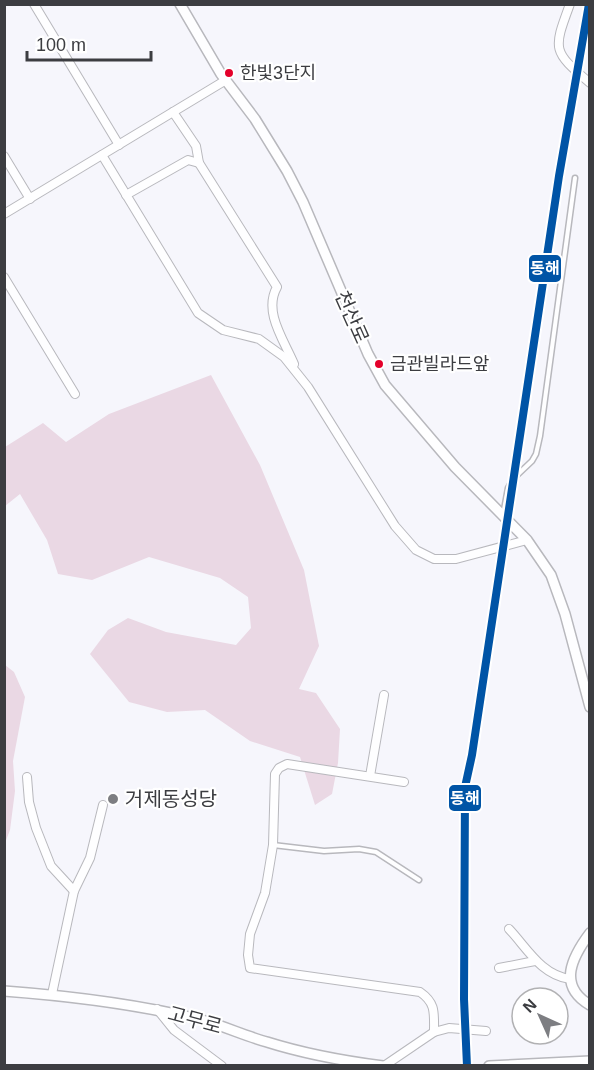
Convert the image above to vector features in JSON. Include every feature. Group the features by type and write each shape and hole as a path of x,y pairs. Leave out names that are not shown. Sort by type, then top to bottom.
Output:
{"street":[{"path":"34,4 119,145"},
{"name":"천산로","path":"180,4 226,80 255,118 303,202 368,354 385,385 455,467 527,540 551,575 565,614 590,707"},
{"path":"570,4 558,37 558,51 566,64 590,83"},
{"path":"4,214 226,80"},
{"path":"173,112 196,146 199,163 277,287 271,303 272,312 297,371 395,526 416,550 434,559 456,559 527,540"},
{"path":"102,155 198,313 223,330 260,339 284,357 297,371"},
{"path":"4,156 30,199"},
{"path":"126,195 188,160 199,163"},
{"path":"4,277 75,394"},
{"path":"370,776 384,695"},
{"path":"404,782 287,764 279,768 273,785 275,808 273,845 265,893 250,934 248,955 250,968 420,992 429,998 434,1008 434,1032"},
{"path":"27,777 29,802 36,828 51,866 74,891"},
{"path":"52,994 74,891 90,858 103,805"},
{"path":"509,928 535,961 559,977 570,979"},
{"path":"590,933 573,958 570,979 572,987 583,1001 590,1005"},
{"path":"499,968 535,961"},
{"name":"고무로","path":"4,991 52,994 157,1009 206,1021 268,1042 345,1061 383,1065"},
{"path":"157,1009 174,1030 222,1065"},
{"path":"383,1065 434,1032 449,1028 486,1031"},
{"path":"489,1065 590,1061"}],"lane":[{"path":"503,516 508,488 513,479 532,461 540,436 575,178"},
{"path":"273,845 324,851 359,849 376,852 418,880"}],"shaded area":[{"path":"211,375 260,465 304,570 319,646 299,689 316,693 340,729 338,763 332,794 315,805 300,757 250,741 205,710 167,712 129,702 90,654 108,630 128,618 166,632 236,645 251,628 248,597 220,578 149,557 92,580 58,574 47,540 20,494 5,506 5,447 43,423 66,442 109,414"},
{"path":"5,665 14,672 25,697 13,761 15,791 10,830 5,843"}],"transit line":[{"name":"동해","path":"467,1066 464,999 465,787 472,755 559,176 589,4"}],"place":[{"name":"한빛3단지","path":"229,73"},
{"name":"금관빌라드앞","path":"379,364"},
{"name":"거제동성당","path":"113,799"}]}
